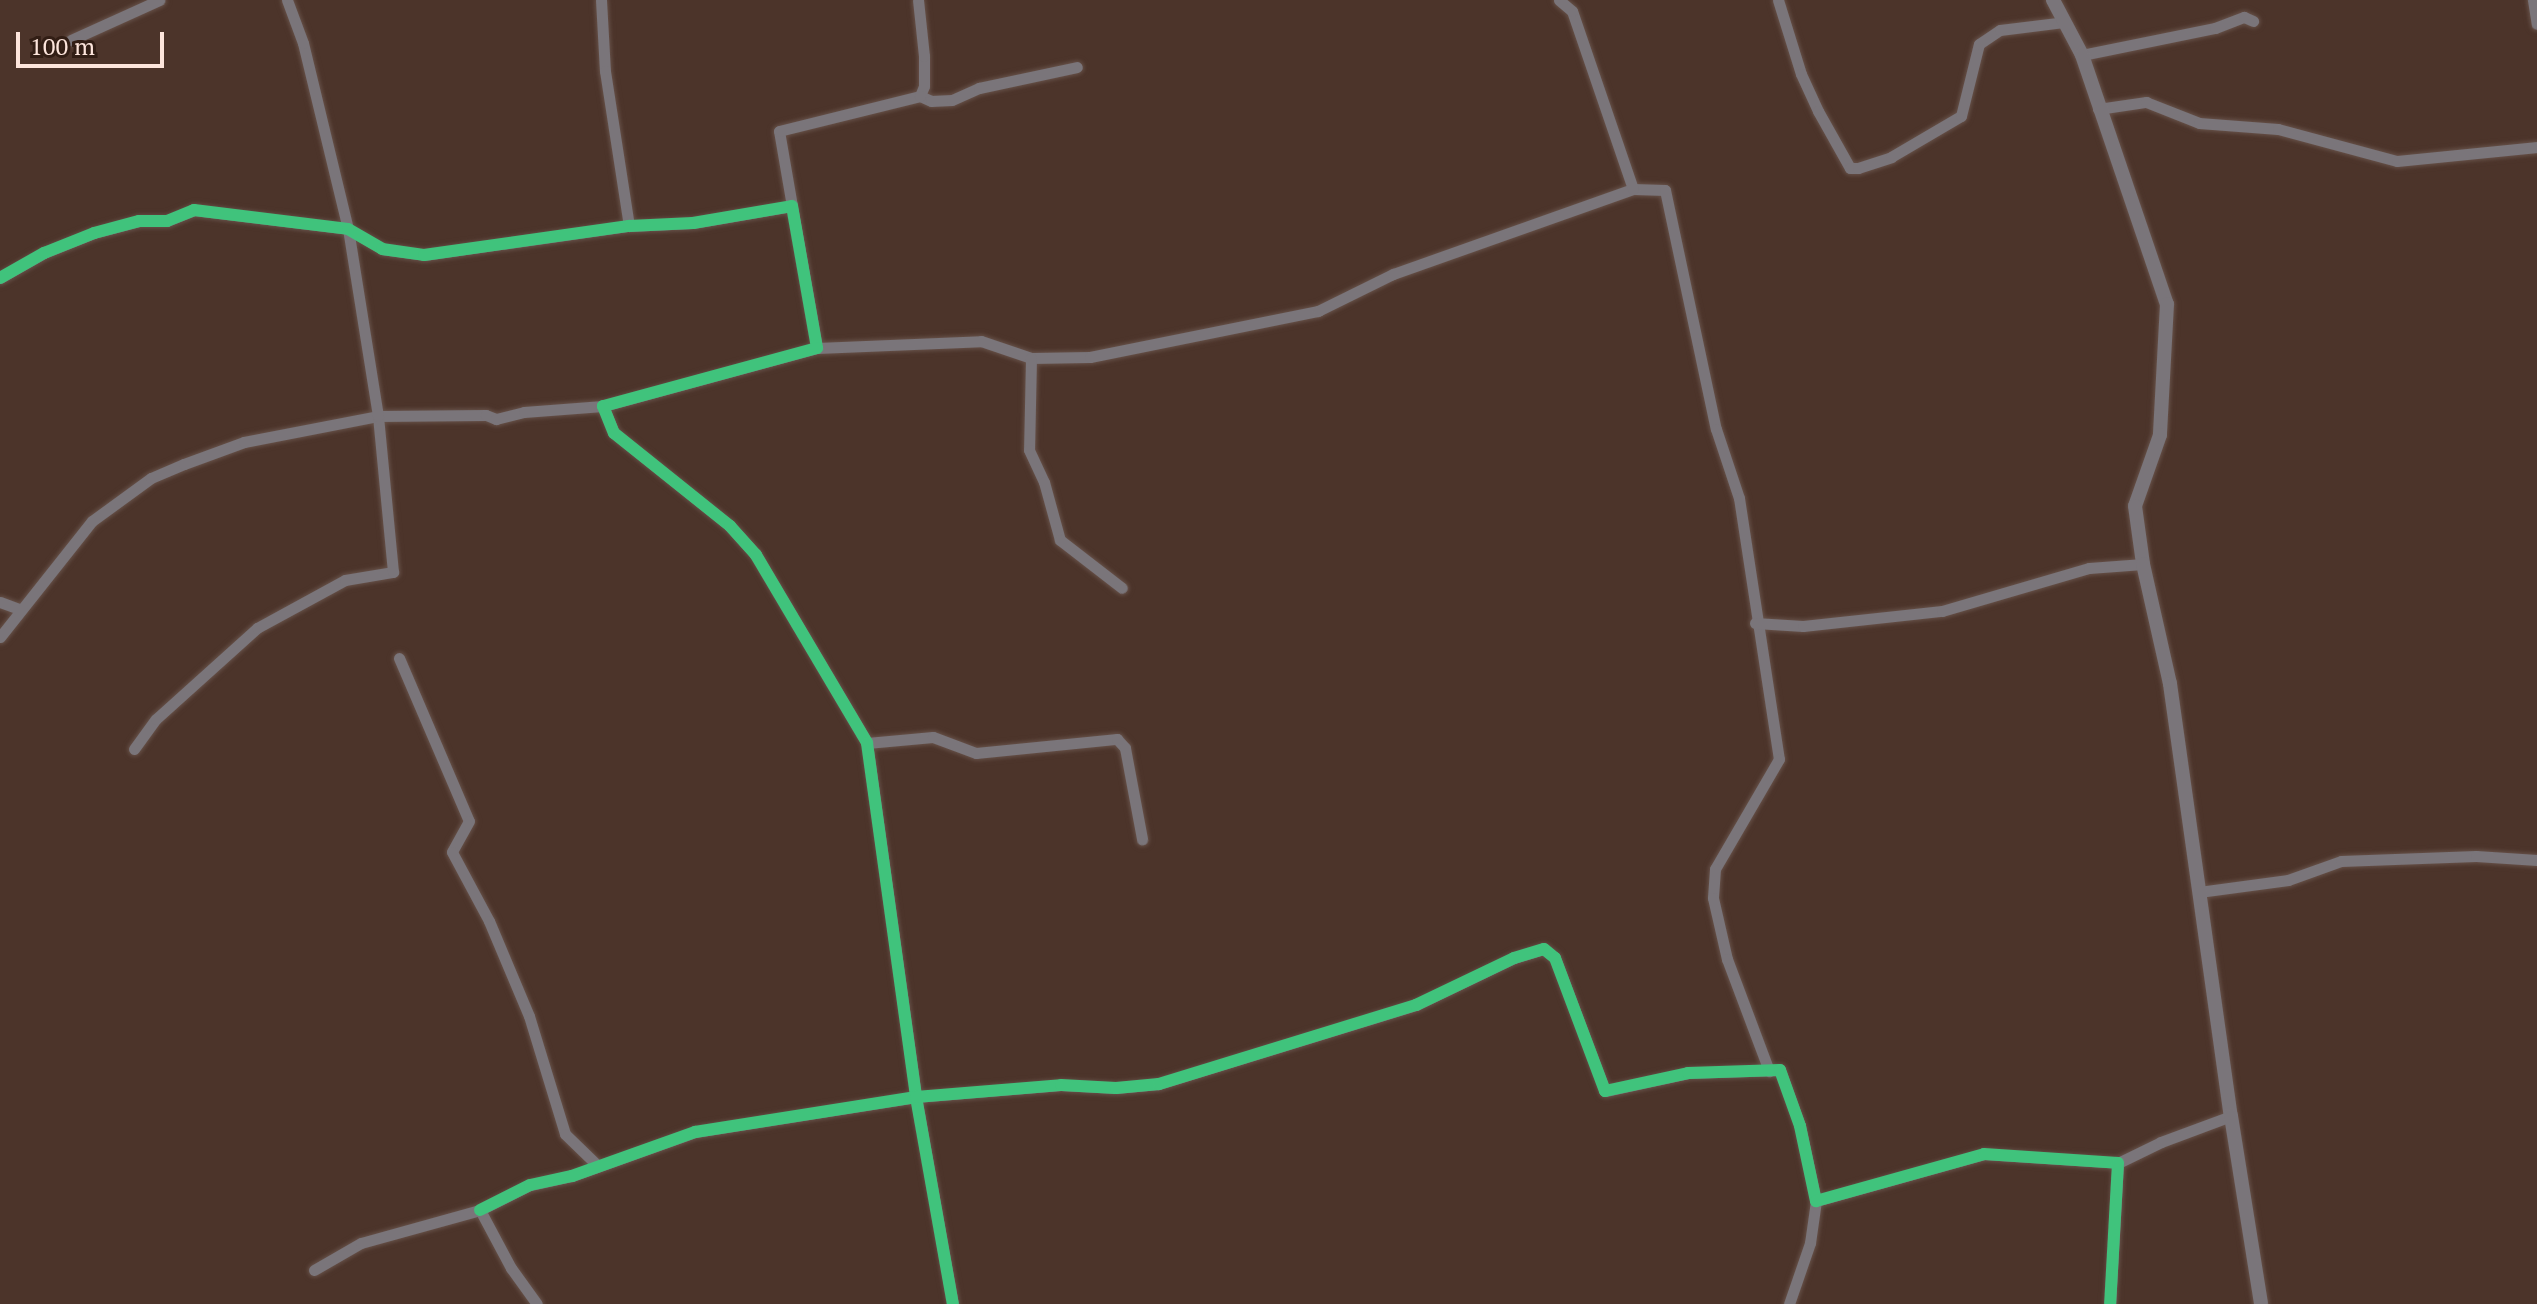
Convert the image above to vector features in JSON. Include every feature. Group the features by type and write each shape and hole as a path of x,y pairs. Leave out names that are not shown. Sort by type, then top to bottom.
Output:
{"street":[{"path":"71,40 159,0"},
{"path":"134,749 156,719 257,628 345,580 393,572 378,416 348,229 303,43 287,0"},
{"path":"601,0 605,71 629,226"},
{"path":"918,0 924,56 924,86 920,96"},
{"path":"1559,0 1572,11 1633,189"},
{"path":"1778,0 1801,74 1850,168 1891,157 1961,116 1979,44 2000,30 2064,22"},
{"path":"2053,0 2082,55 2167,304 2160,435 2135,506 2143,564 2170,684 2261,1304"},
{"path":"2533,0 2537,24"},
{"path":"2082,55 2215,28 2244,17 2253,21"},
{"path":"817,348 779,131 920,96 931,101 952,100 979,88 1077,67"},
{"path":"2098,109 2146,102 2199,123 2278,129 2397,161 2537,147"},
{"path":"0,637 19,609 92,521 151,478 244,442 378,416 486,415 496,419 524,412 603,406 817,348 981,341 1031,358 1090,357 1318,311 1393,274 1633,189 1665,190 1716,429 1739,498 1755,623 1779,759 1715,869 1713,898 1727,959 1769,1071"},
{"path":"0,278 44,253 94,233 139,221 167,221 194,210 348,229 382,249 424,255 629,226 693,223 792,206"},
{"path":"1031,358 1029,450 1044,482 1060,540 1122,588"},
{"path":"603,406 614,433 730,526 756,555 867,743 916,1097 953,1304"},
{"path":"1755,623 1803,626 1942,611 2089,568 2143,564"},
{"path":"0,602 19,609"},
{"path":"399,658 469,821 452,852 489,921 529,1016 565,1134 597,1165"},
{"path":"867,743 933,737 976,753 1117,739 1125,748 1142,839"},
{"path":"2199,892 2288,880 2341,861 2476,856 2537,860"},
{"path":"314,1270 361,1243 480,1210 530,1185 572,1176 695,1132 916,1097 1061,1085 1116,1088 1159,1084 1416,1005 1514,958 1544,949 1555,958 1605,1091 1688,1073 1780,1070 1800,1126 1816,1201 1810,1243 1789,1304"},
{"path":"1816,1201 1984,1154 2118,1163 2161,1142 2231,1116"},
{"path":"2110,1304 2118,1163"},
{"path":"480,1210 511,1268 537,1304"}],"cycle path":[{"path":"0,278 44,253 94,233 139,221 167,221 194,210 348,229 382,249 424,255 629,226 693,223 792,206 817,348 603,406 614,433 730,526 756,555 867,743 916,1097 953,1304"},
{"path":"480,1210 530,1185 572,1176 695,1132 916,1097 1061,1085 1116,1088 1159,1084 1416,1005 1514,958 1544,949 1555,958 1605,1091 1688,1073 1780,1070 1800,1126 1816,1201 1984,1154 2118,1163 2110,1304"}]}
